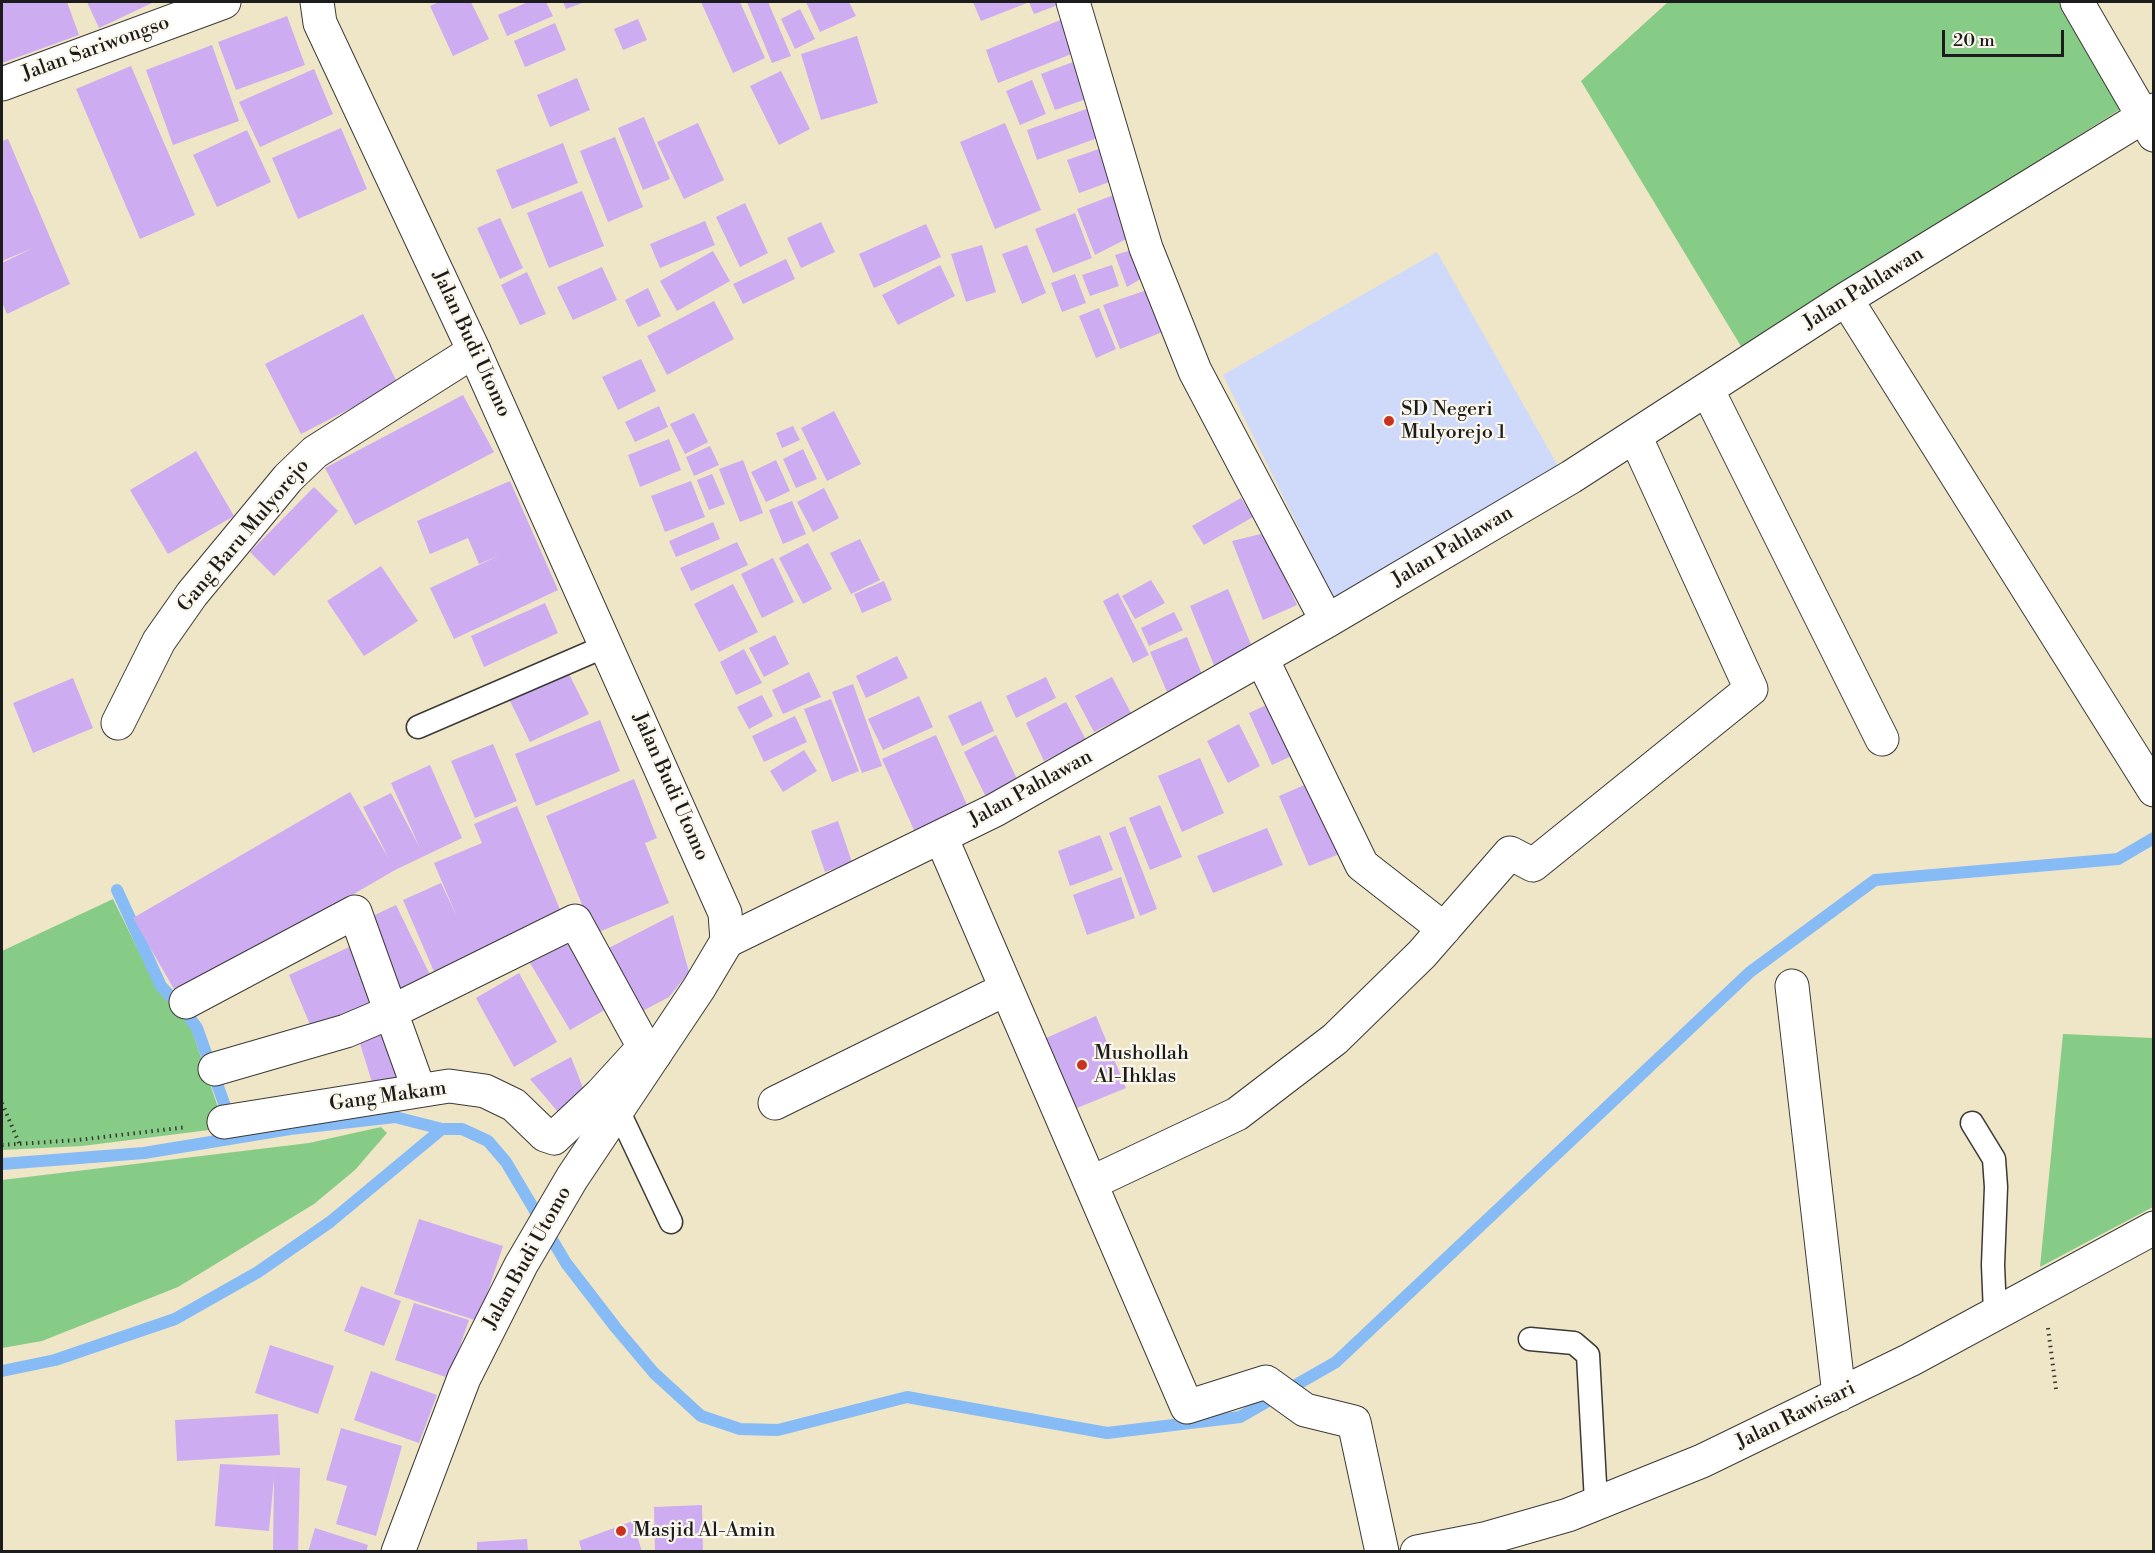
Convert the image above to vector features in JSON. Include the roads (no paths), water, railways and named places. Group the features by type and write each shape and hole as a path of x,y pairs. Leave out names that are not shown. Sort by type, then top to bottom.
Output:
{"street":[{"name":"Jalan Sariwongso","path":"2,84 224,2"},
{"name":"Jalan Budi Utomo","path":"317,2 320,22 608,645 725,913 727,941 650,1051 618,1110 572,1178 521,1265 464,1378 398,1551"},
{"path":"1073,2 1146,248 1187,350 1327,621"},
{"path":"2077,2 2150,120"},
{"name":"Jalan Pahlawan","path":"727,941 995,810 1262,659 1571,477 1846,299 2150,120"},
{"path":"1846,299 2154,790"},
{"name":"Gang Baru Mulyorejo","path":"118,723 159,641 192,594 288,478 315,452 474,351"},
{"path":"1707,389 1882,739"},
{"path":"1091,1183 1236,1114 1335,1039 1422,954 1510,853 1533,865 1751,689 1635,436"},
{"path":"1262,659 1362,865 1444,929"},
{"path":"941,837 1187,1407 1266,1382 1305,1410 1354,1422 1382,1551"},
{"path":"186,1002 355,912 393,1011 419,1090"},
{"path":"215,1070 346,1031 393,1011 575,921 650,1051"},
{"path":"1792,986 1839,1395"},
{"path":"775,1103 1006,989"},
{"name":"Gang Makam","path":"229,1121 449,1086 484,1091 514,1105 545,1135 554,1138 650,1051"},
{"name":"Jalan Rawisari","path":"1417,1551 1484,1539 1568,1515 1702,1461 1839,1395 2154,1228"}],"lane":[{"path":"418,727 608,645"},
{"path":"618,1110 671,1222"},
{"path":"1972,1123 1994,1159 1996,1187 1993,1265 1995,1313"},
{"path":"1530,1340 1574,1344 1582,1347 1588,1355 1596,1503"}],"waterway":[{"path":"2,1164 144,1153 290,1129 395,1117 442,1129 462,1129 488,1141 506,1162 566,1263 654,1373 701,1416 740,1429 778,1430 907,1397 1107,1433 1240,1417 1336,1362 1750,972 1875,880 2118,859 2154,838"},
{"path":"117,890 161,986 197,1028 230,1120"},
{"path":"2,1371 55,1360 175,1319 258,1272 330,1222 442,1129"}],"place":[{"name":"SD Negeri Mulyorejo 1","path":"1389,421"},
{"name":"Mushollah Al-Ihklas","path":"1082,1065"},
{"name":"Masjid Al-Amin","path":"621,1531"}]}
